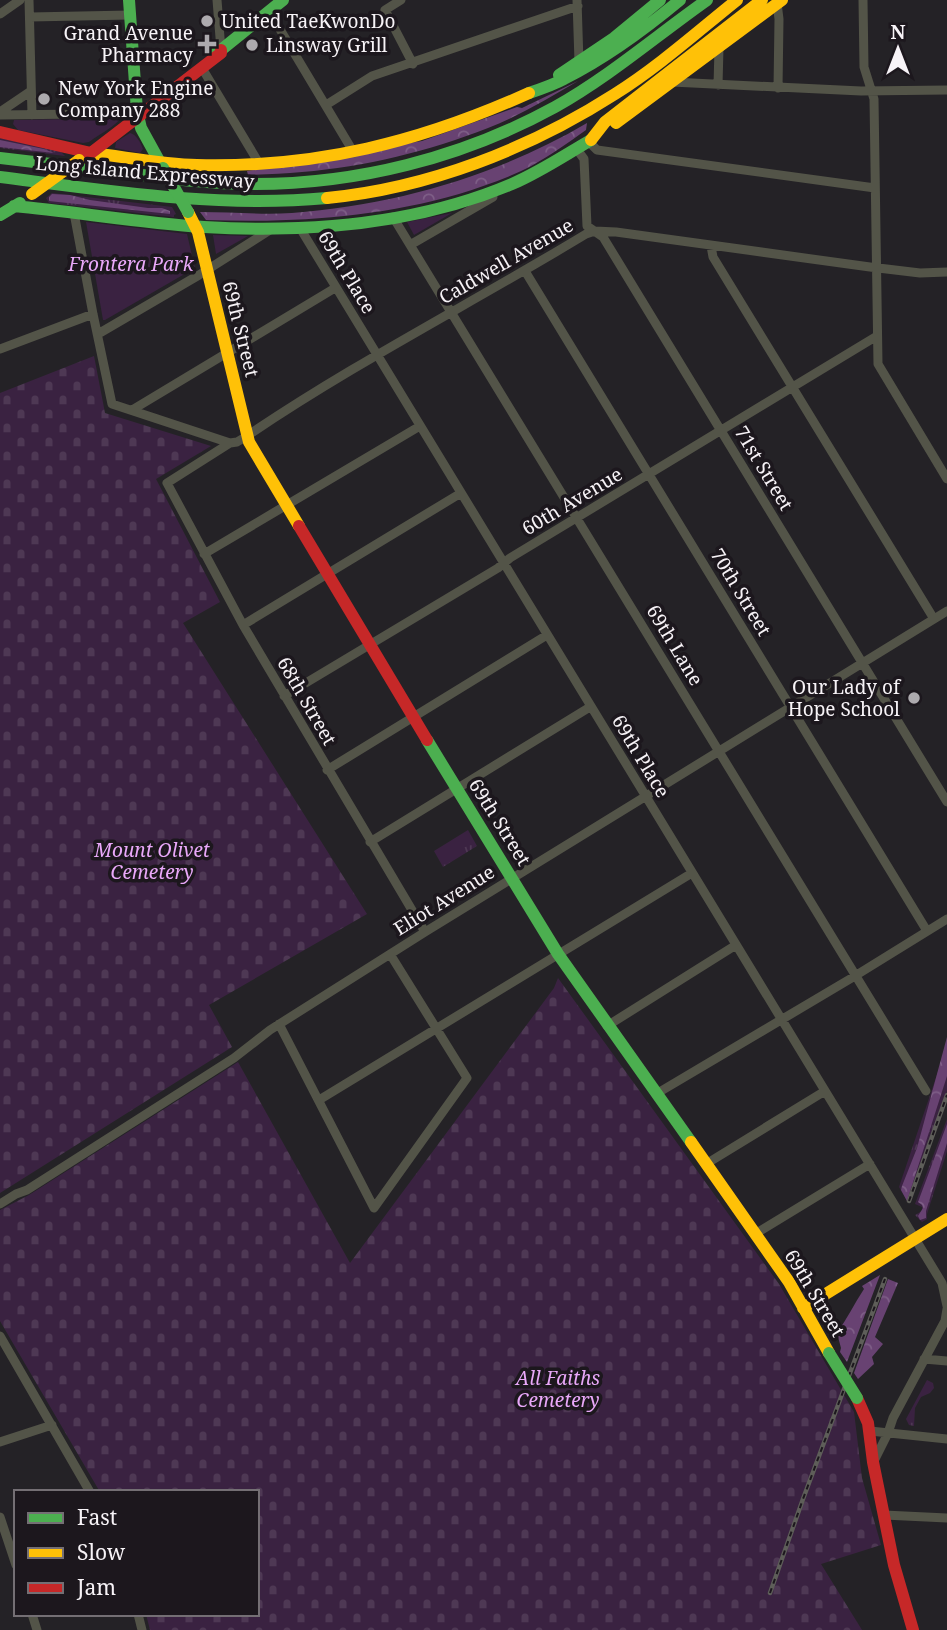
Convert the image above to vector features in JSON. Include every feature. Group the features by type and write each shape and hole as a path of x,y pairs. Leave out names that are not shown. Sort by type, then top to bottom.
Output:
{"main road":[{"name":"69th Street","path":"129,0 138,118 195,226 248,442 558,954 789,1282 864,1410 894,1565 913,1630"},
{"path":"0,215 138,118 283,0"},
{"path":"529,93 614,38 660,0"},
{"path":"0,132 91,153 162,165 260,165 354,153 432,132 568,78 634,36 680,0"},
{"path":"684,16 699,0"},
{"name":"Long Island Expressway","path":"0,158 223,183 299,182 376,171 452,152 523,123 592,85 707,0"},
{"name":"Long Island Expressway","path":"0,177 195,200 244,202 323,199 400,186 499,155 569,121 636,80 737,0"},
{"path":"585,143 605,122 762,0"},
{"path":"0,205 195,226 272,229 346,224 393,217 469,200 519,181 585,143 779,2"},
{"path":"184,81 184,77 217,50 221,50"},
{"path":"803,1308 947,1219"}],"street":[{"path":"0,14 20,0"},
{"path":"29,0 32,115"},
{"path":"217,0 221,50"},
{"path":"401,0 385,10 413,64"},
{"path":"863,0 864,67 874,99 878,364 947,479"},
{"path":"778,88 779,2"},
{"path":"326,105 372,76 413,64 577,3 579,62"},
{"path":"269,11 354,153"},
{"path":"30,17 130,15"},
{"path":"718,85 719,48"},
{"path":"202,68 260,165"},
{"path":"672,82 778,88 947,90"},
{"path":"0,113 31,91"},
{"path":"0,113 82,114"},
{"path":"585,143 597,150 875,188"},
{"name":"71st Street","path":"585,143 587,226 603,237 947,802"},
{"path":"410,245 519,181"},
{"path":"74,213 112,404 230,443"},
{"name":"69th Lane","path":"393,217 926,1091"},
{"name":"69th Place","path":"300,228 590,707 945,1283 946,1321 893,1418 873,1462"},
{"path":"98,334 207,271 272,229"},
{"name":"Caldwell Avenue","path":"167,483 377,355 586,233 616,232 877,268 920,273 947,272"},
{"path":"711,246 713,257 934,619"},
{"name":"70th Street","path":"525,271 927,931"},
{"path":"132,410 335,288"},
{"path":"0,349 93,314"},
{"name":"60th Avenue","path":"284,696 877,336"},
{"path":"204,554 420,426"},
{"name":"68th Street","path":"167,483 243,625 425,932"},
{"path":"243,625 461,493"},
{"name":"Eliot Avenue","path":"0,1205 234,1058 279,1024 512,877 947,611"},
{"path":"327,770 547,635"},
{"path":"370,842 590,707"},
{"path":"319,1100 692,873"},
{"path":"656,1094 947,919"},
{"path":"607,1026 736,945"},
{"path":"279,1024 374,1208 467,1078 390,954"},
{"path":"706,1164 825,1091"},
{"path":"755,1234 870,1164"},
{"path":"0,1336 89,1490"},
{"path":"924,1359 947,1361"},
{"path":"0,1441 52,1424"},
{"path":"870,1431 947,1439"},
{"path":"884,1515 947,1518"},
{"path":"0,1517 14,1559"}],"green space":[{"path":"578,81 500,123 420,151 326,170 248,175 247,171 422,141 517,107 522,108"},
{"path":"127,106 122,117 112,127 83,143 18,130 13,124 14,120 80,119 89,107"},
{"path":"587,123 586,130 524,170 478,188 428,202 365,214 270,221 206,220 200,212 292,213 407,195 482,173 553,142"},
{"path":"130,133 141,144 143,149 140,153 115,148 116,142"},
{"path":"0,138 53,149 65,156 0,148"},
{"path":"0,140 44,149 54,153 0,147"},
{"path":"52,193 172,207 176,214 174,217 49,203 46,198"},
{"path":"52,194 162,208 170,211 170,214 49,201"},
{"path":"452,213 414,235 407,222"},
{"name":"Frontera Park","path":"86,222 187,234 195,268 103,320"},
{"path":"213,235 248,236 216,254"},
{"name":"Mount Olivet Cemetery","path":"94,356 105,413 211,446 156,479 220,602 183,623 367,914 209,1005 232,1047 0,1193 0,393"},
{"path":"468,830 477,846 443,867 434,851"},
{"name":"All Faiths Cemetery","path":"558,978 779,1284 854,1412 862,1478 881,1545 821,1564 862,1630 150,1630 146,1616 259,1616 259,1490 99,1490 0,1321 0,1210 29,1195 238,1062 350,1263 554,988"},
{"path":"947,1037 947,1076 907,1201 901,1190 917,1148"},
{"path":"947,1045 947,1091 907,1201 899,1187"},
{"path":"947,1119 947,1151 927,1219 922,1222 915,1215 922,1211 922,1207 915,1204"},
{"path":"947,1124 947,1143 926,1218 920,1220 918,1216 923,1208 918,1202"},
{"path":"880,1275 847,1362 840,1352 837,1333 864,1289 862,1286"},
{"path":"888,1279 898,1283 875,1337 883,1344 872,1357 874,1364 858,1379 854,1373"},
{"path":"927,1380 933,1383 934,1388 921,1397 915,1408 914,1426 909,1425 906,1419"}],"railway":[{"path":"909,1201 947,1095"},
{"path":"770,1593 885,1279"}],"traffic: fast":[{"path":"129,0 137,111 141,128 163,168"},
{"path":"214,53 283,0"},
{"path":"559,75 614,38 660,0"},
{"path":"529,93 560,81 610,53 680,0"},
{"path":"0,158 218,183 289,183 368,174 407,165 483,141 555,107 614,69 707,0"},
{"path":"14,206 157,223 243,229 361,223 438,209 475,198 512,184 591,140"},
{"path":"163,168 188,212"},
{"path":"0,177 204,199 286,201 327,198"},
{"path":"0,215 20,203"},
{"path":"427,740 558,954 691,1142"},
{"path":"829,1353 857,1398"}],"traffic: slow":[{"path":"327,198 365,193 440,175 477,163 548,132 631,84 737,0"},
{"path":"591,140 605,122 762,0"},
{"path":"616,123 782,0"},
{"path":"79,160 91,153 157,162 241,165 326,156 408,138 529,93"},
{"path":"32,194 79,160"},
{"path":"188,212 198,232 249,442 299,526"},
{"path":"691,1142 789,1282 829,1353"},
{"path":"803,1308 947,1219"}],"traffic: jam":[{"path":"0,132 91,153 221,53 221,50"},
{"path":"299,526 427,740"},
{"path":"857,1398 868,1423 873,1462 894,1565 913,1630"}],"place":[{"name":"United TaeKwonDo","path":"207,21"},
{"name":"Grand Avenue Pharmacy","path":"207,44"},
{"name":"Linsway Grill","path":"252,45"},
{"name":"New York Engine Company 288","path":"44,99"},
{"name":"Our Lady of Hope School","path":"914,698"}]}
